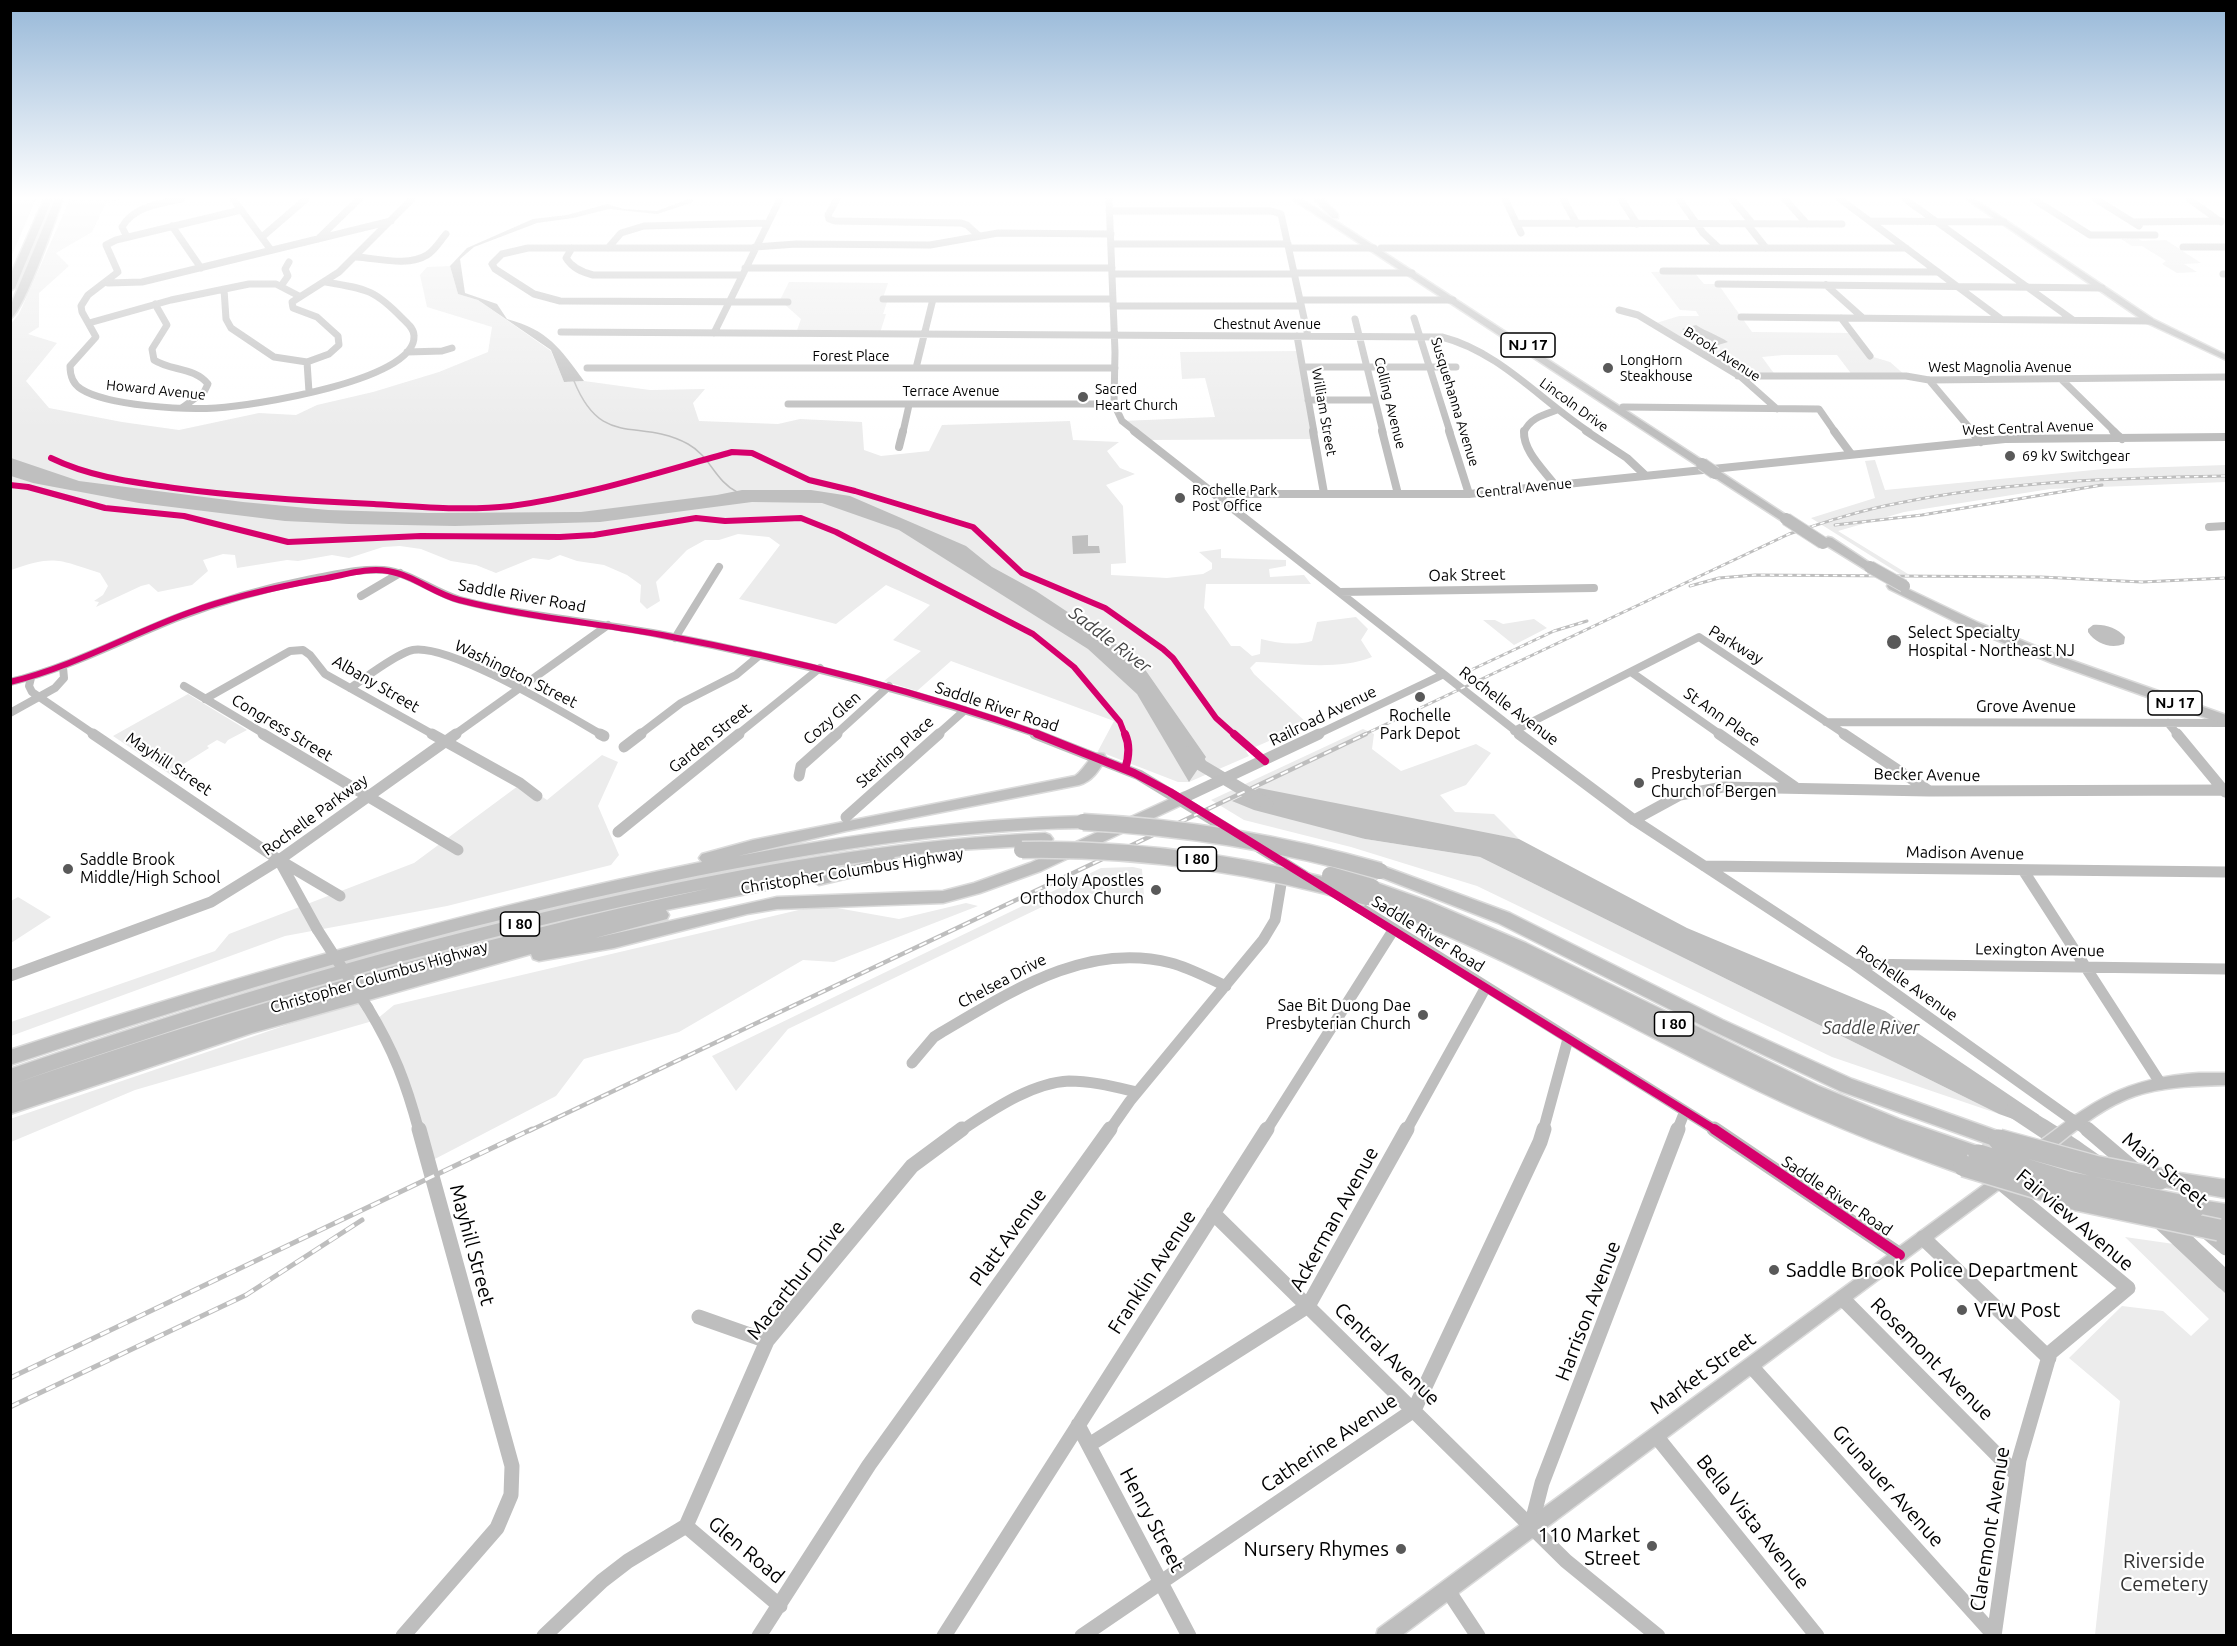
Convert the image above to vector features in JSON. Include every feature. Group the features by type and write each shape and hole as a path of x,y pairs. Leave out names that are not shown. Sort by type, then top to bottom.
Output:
{"highway":[{"path":"10,316 27,276"},
{"name":"NJ 17","path":"1416,276 1826,542 1898,586 1965,622 2042,656 2226,722"},
{"name":"NJ 17","path":"1420,276 1623,407 1712,468"},
{"name":"NJ 17","path":"1898,586 2046,652 2126,682 2226,714"},
{"path":"590,891 766,842 1078,780 1087,775 1099,758"},
{"path":"439,971 473,967 614,941 747,908 777,903 943,897 967,892 1000,882 1183,798"},
{"name":"Christopher Columbus Highway","path":"10,1058 314,961 468,920 590,891 772,855 891,835 997,824 1083,822 1163,826 1287,846 1380,871 1504,918 1717,1025 1846,1085 1914,1112 1999,1140 2094,1166 2226,1189"},
{"name":"Christopher Columbus Highway","path":"10,1077 291,986 436,945 596,906 738,877 854,857 958,844 1046,839 1134,842 1207,849 1290,865 1369,892"},
{"name":"Christopher Columbus Highway","path":"10,1093 276,1006 494,945 697,897 891,862 967,853 1101,850 1194,858 1285,874 1431,908 1494,934 1797,1085 1971,1161 2077,1200 2225,1231"},
{"path":"10,1106 221,1035 439,971 556,940 891,862"},
{"name":"Christopher Columbus Highway","path":"1971,1161 2194,1208 2225,1231"},
{"path":"2160,1179 2226,1179"}],"main road":[{"path":"2084,276 2150,321 2226,358"},
{"name":"Market Street","path":"1385,1635 1751,1366 2073,1125 2118,1097 2161,1084 2187,1080 2226,1079"}],"street":[{"path":"108,283 116,276"},
{"path":"108,283 141,282 168,276"},
{"path":"281,286 288,276"},
{"path":"224,290 226,319 235,332 278,359 307,362 329,354 340,342 338,336 317,317 292,306 293,300 333,276"},
{"path":"506,276 534,294 581,302 788,303"},
{"path":"713,276 741,276 714,333"},
{"path":"1112,276 1114,404"},
{"path":"1294,276 1308,336"},
{"path":"1943,276 2001,319"},
{"path":"2012,276 2074,320"},
{"path":"326,282 363,288 376,294 412,329 413,343 407,352"},
{"name":"Howard Avenue","path":"108,283 93,291 81,304 82,311 96,334 95,340 70,366 70,376 77,386 90,394 112,399 183,407 217,408 309,392 367,377 387,368 407,352"},
{"path":"89,323 155,304 256,284 281,286 299,296"},
{"path":"1718,284 2102,288"},
{"path":"1826,285 1863,318"},
{"path":"883,299 1113,303 1453,300"},
{"path":"916,368 933,299"},
{"path":"155,304 167,325 152,349 154,360 163,366 200,375 208,384 204,392 183,407"},
{"name":"Brook Avenue","path":"1618,310 1638,315 1738,376 1777,408"},
{"path":"1742,317 2150,321"},
{"name":"Susquehanna Avenue","path":"1414,318 1469,494"},
{"path":"1840,318 1870,356"},
{"name":"Colling Avenue","path":"1355,319 1398,494"},
{"name":"Chestnut Avenue","path":"561,332 1420,336"},
{"name":"William Street","path":"1297,336 1324,493"},
{"name":"Lincoln Drive","path":"1420,336 1450,338 1470,345 1557,410 1614,448 1645,475"},
{"path":"407,352 442,351 452,348"},
{"path":"307,362 309,392"},
{"path":"1303,367 1456,367"},
{"name":"Forest Place","path":"587,368 1115,368"},
{"name":"West Magnolia Avenue","path":"1738,376 1906,376 1929,380 2226,377"},
{"path":"2061,379 2122,439"},
{"path":"1929,380 1981,442"},
{"path":"1308,400 1375,400"},
{"name":"Terrace Avenue","path":"788,404 1114,404"},
{"name":"Rochelle Avenue","path":"1114,404 1118,416 1131,429 1514,731 1635,820 1854,964 2073,1125"},
{"path":"899,447 909,405"},
{"path":"1623,407 1819,409 1851,454"},
{"path":"1556,485 1524,442 1522,432 1529,420 1557,410"},
{"name":"West Central Avenue","path":"1832,456 1981,442 2226,437"},
{"name":"Central Avenue","path":"1215,494 1469,494 1832,456"},
{"path":"2209,527 2226,526"},
{"path":"675,638 719,567"},
{"name":"Saddle River Road","path":"10,682 31,678 63,667 171,620 216,604 306,582 373,570 400,573 438,594 469,603 675,638 820,668 889,686 1034,732 1099,758 1183,798 1289,867 1394,929 1685,1110 1900,1255"},
{"path":"361,596 400,573"},
{"name":"Oak Street","path":"1340,592 1594,588"},
{"name":"Rochelle Parkway","path":"10,976 211,902 279,860 608,625"},
{"name":"Parkway","path":"1514,731 1699,637 1929,790"},
{"name":"Albany Street","path":"205,699 290,651 300,648 308,650 312,661 325,674 520,783 537,796"},
{"name":"Washington Street","path":"350,688 410,650 419,648 453,658 518,689 604,736"},
{"path":"624,747 681,704 736,675 760,655"},
{"path":"10,713 55,688 64,678 63,667"},
{"name":"Garden Street","path":"618,832 820,668"},
{"name":"St Ann Place","path":"1631,672 1795,788"},
{"name":"Railroad Avenue","path":"1183,798 1442,675"},
{"path":"31,678 29,686 32,692 39,697"},
{"name":"Congress Street","path":"184,686 458,850"},
{"name":"Cozy Glen","path":"799,776 801,766 889,686"},
{"name":"Mayhill Street","path":"39,697 279,860 340,896"},
{"name":"Sterling Place","path":"846,817 965,710"},
{"name":"Grove Avenue","path":"1826,722 2226,722"},
{"path":"2168,723 2226,791"},
{"name":"Becker Avenue","path":"1635,820 1670,799 1695,790 1723,787 2226,791"},
{"name":"Mayhill Street","path":"279,860 317,929 390,1044 408,1089 512,1466 511,1495 497,1528 403,1635"},
{"name":"Madison Avenue","path":"1704,866 2226,872"},
{"name":"Platt Avenue","path":"759,1635 780,1606 869,1465 1137,1092 1263,940 1274,923 1281,884 1289,867"},
{"path":"2023,870 2161,1084"},
{"name":"Franklin Avenue","path":"944,1635 1394,929"},
{"name":"Chelsea Drive","path":"912,1063 934,1037 942,1032 1048,973 1084,961 1113,957 1152,959 1170,963 1226,986"},
{"name":"Lexington Avenue","path":"1854,964 2226,969"},
{"name":"Ackerman Avenue","path":"1089,1445 1308,1306 1486,987"},
{"name":"Catherine Avenue","path":"1082,1635 1414,1410 1540,1142 1568,1039"},
{"name":"Macarthur Drive","path":"686,1526 767,1341 912,1166 947,1138 1046,1085 1073,1081 1137,1092"},
{"name":"Harrison Avenue","path":"1531,1526 1542,1483 1685,1110"},
{"name":"Main Street","path":"2073,1125 2225,1231"},
{"name":"Fairview Avenue","path":"1998,1181 2128,1288"},
{"name":"Central Avenue","path":"1213,1213 1566,1561 1658,1635"},
{"path":"1923,1238 2049,1358"},
{"name":"Claremont Avenue","path":"1994,1635 2017,1475 2050,1353 2128,1288"},
{"name":"Rosemont Avenue","path":"1842,1298 2017,1475"},
{"path":"699,1317 767,1341"},
{"name":"Grunauer Avenue","path":"1751,1366 1994,1635"},
{"name":"Henry Street","path":"1078,1425 1189,1635"},
{"name":"Bella Vista Avenue","path":"1656,1436 1817,1635"},
{"path":"544,1635 602,1581 637,1555 686,1526"},
{"name":"Glen Road","path":"686,1526 780,1606"},
{"path":"1447,1589 1478,1635"}],"green space":[{"path":"36,276 58,276 39,293 39,327 28,334 57,343 26,381 49,408 179,430 259,413 296,415 317,405 373,392 439,372 488,352 492,327 427,307 420,276 453,276 458,294 478,300 551,351 564,382 584,381 650,390 705,389 693,403 699,421 778,424 800,419 862,422 864,450 881,456 929,451 942,425 1070,421 1073,440 1119,442 1107,451 1120,468 1135,474 1106,485 1123,506 1126,563 1111,564 1111,575 1167,578 1203,574 1212,569 1212,563 1199,552 1221,549 1221,558 1286,560 1286,566 1269,569 1270,577 1304,575 1311,584 1206,584 1204,608 1231,646 1240,646 1252,656 1260,654 1261,639 1273,642 1306,643 1312,641 1317,622 1356,617 1368,629 1361,640 1372,657 1330,665 1256,662 1250,668 1254,674 1308,724 1246,751 1249,756 1189,782 1178,782 1098,751 1114,721 951,661 917,691 884,681 921,651 893,640 930,605 886,585 836,624 739,599 780,545 769,537 738,534 719,540 705,540 687,550 656,582 660,601 647,609 640,602 641,585 627,575 604,565 577,561 560,555 549,560 533,558 496,573 476,565 451,561 421,549 400,546 383,547 349,558 332,555 237,568 235,555 223,554 203,560 208,571 192,585 158,592 149,584 96,607 99,602 94,601 103,595 108,586 100,573 56,561 37,562 11,570 10,325 19,314"},
{"path":"1654,276 1697,276 1704,284 1718,284 1752,332 1852,333 1870,356 1890,362 1906,376 1853,376 1837,355 1783,355 1762,357 1776,376 1745,380 1653,324 1679,316 1699,316 1696,311 1680,310"},
{"path":"789,282 888,283 883,298 888,299 883,314 886,314 880,333 796,333 801,319 779,302"},
{"path":"1300,351 1315,439 1145,440 1122,421 1215,417 1205,378 1182,379 1180,352"},
{"path":"1875,460 1885,490 2104,469 2226,465 2226,482 2050,489 1904,512 1838,531 1908,574 1900,574 1811,518 1875,498 1865,461"},
{"path":"1534,619 1547,628 1514,645 1483,620 1495,620 1503,624"},
{"path":"188,694 247,730 225,744 217,740 207,746 209,748 182,765 188,769 177,779 113,736"},
{"path":"1363,729 1374,734 1372,749 1401,771 1476,744 1491,753 1466,785 1440,795 1455,812 1494,814 1519,839 1272,797 1365,839 1480,857 1999,1114 1832,1057 1477,886 1351,847 1244,820 1211,800"},
{"path":"602,755 618,762 598,806 619,855 611,865 447,906 285,936 11,1036 11,1022 215,951 229,934 414,863 522,783 547,800"},
{"path":"1101,868 1142,869 1144,896 1071,893 788,1029 736,1091 712,1056"},
{"path":"18,897 51,917 11,943 11,901"},
{"path":"966,903 978,906 834,962 803,960 679,1032 584,1059 556,1096 431,1161 376,1020 135,1090 11,1142 10,1119 363,999 377,1019 394,1005 820,905 899,919"},
{"name":"Riverside Cemetery","path":"2125,1237 2174,1244 2226,1294 2226,1635 2095,1635 2120,1401 2069,1358 2122,1306 2163,1311 2191,1336 2209,1319"}],"water":[{"path":"453,276 462,276 465,293 497,304 507,319 533,329 552,342 584,381 564,382 551,350 478,300 458,294"},
{"path":"1696,325 1728,342 1718,345 1699,334 1691,335 1682,329"},
{"path":"11,458 79,481 243,502 328,510 428,513 581,512 742,490 811,490 850,496 966,546 992,567 1036,591 1137,658 1206,757 1189,782 1137,694 1088,649 899,530 822,503 752,502 600,522 455,526 285,521 139,503 33,483 11,476"},
{"path":"1088,535 1088,546 1099,546 1100,553 1073,554 1072,536"},
{"path":"2093,625 2115,629 2125,637 2124,644 2109,646 2099,642 2088,632"},
{"name":"Saddle River","path":"1259,788 1519,839 1687,928 1885,1011 2039,1115 2027,1124 1999,1114 1480,857 1365,839 1254,810 1232,801"},
{"path":"2174,1245 2198,1250 2226,1275 2226,1294"}],"waterway":[{"path":"574,381 585,402 597,416 609,424 670,436 688,444 702,455 723,482 737,492"},
{"name":"Saddle River","path":"1191,749 1201,765 1267,804"},
{"name":"Saddle River","path":"2014,1110 2116,1177 2136,1196"},
{"name":"Saddle River","path":"2158,1217 2226,1281"}],"railway":[{"path":"1363,735 1789,534 1843,517 1885,506 1940,496 2021,485 2226,476"},
{"path":"1835,525 1922,515 2102,485"},
{"path":"1690,586 1719,578 1755,575 2041,577 2142,582 2226,578"},
{"path":"1471,670 1554,631 1587,621"},
{"path":"529,1131 1366,734"},
{"path":"10,1378 532,1129"},
{"path":"10,1407 246,1295 362,1220"}],"cycle path":[{"path":"51,458 77,470 127,481 193,490 345,503 473,507 536,502 621,483 732,452 752,453 809,480 855,491 973,527 1022,573 1105,608 1163,649 1173,658 1216,718 1265,761"},
{"path":"10,485 28,487 105,508 184,516 288,542 421,536 560,537 594,535 696,518 725,521 801,518 836,532 1033,634 1074,667 1120,722 1128,741 1128,759 1125,769"},
{"path":"10,682 72,664 170,620 248,594 360,572 386,570 402,574 437,593 483,606 661,635 742,651 823,669 981,713 1058,741 1158,785 1716,1130 1900,1255"}],"place":[{"name":"LongHorn Steakhouse","path":"1608,368"},
{"name":"Sacred Heart Church","path":"1083,397"},
{"name":"69 kV Switchgear","path":"2010,456"},
{"name":"Rochelle Park Post Office","path":"1180,498"},
{"name":"Select Specialty Hospital - Northeast NJ","path":"1894,642"},
{"name":"Rochelle Park Depot","path":"1420,697"},
{"name":"Presbyterian Church of Bergen","path":"1639,783"},
{"name":"Saddle Brook Middle/High School","path":"68,869"},
{"name":"Holy Apostles Orthodox Church","path":"1156,890"},
{"name":"Sae Bit Duong Dae Presbyterian Church","path":"1423,1015"},
{"name":"Saddle Brook Police Department","path":"1774,1270"},
{"name":"VFW Post","path":"1962,1310"},
{"name":"110 Market Street","path":"1652,1546"},
{"name":"Nursery Rhymes","path":"1401,1549"}]}
